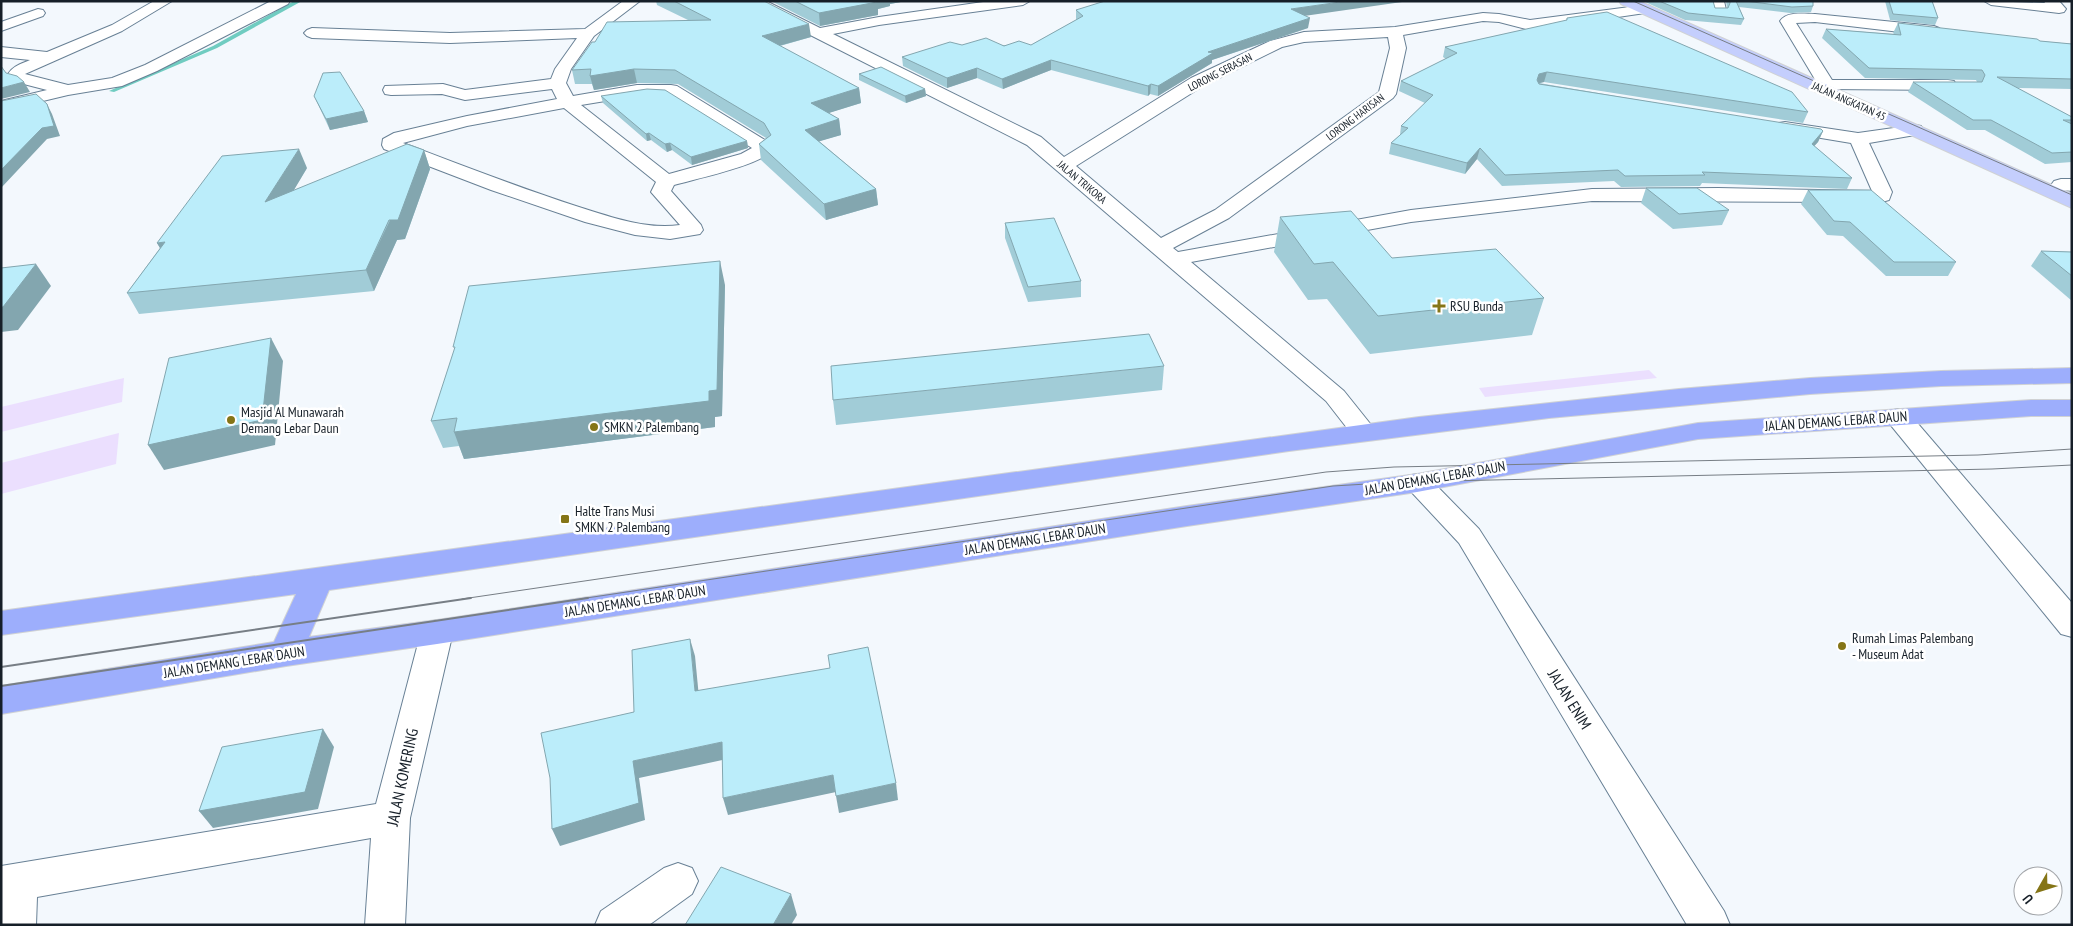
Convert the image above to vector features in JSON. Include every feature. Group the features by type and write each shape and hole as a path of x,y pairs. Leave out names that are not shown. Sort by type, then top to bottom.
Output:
{"highway":[{"path":"1,622 317,581 1364,431 1694,395 1966,376 2072,375"},
{"name":"JALAN DEMANG LEBAR DAUN","path":"1,700 286,653 437,632 1186,516 1417,483 1698,431 2031,408 2072,408"},
{"path":"286,653 317,581"}],"main road":[{"name":"JALAN ANGKATAN 45","path":"1626,1 1645,5 2068,186"},
{"name":"JALAN ANGKATAN 45","path":"1645,5 2072,202"}],"street":[{"path":"68,90 16,75 20,70 117,28 165,1"},
{"path":"1,106 68,90 112,84 151,68 283,1"},
{"path":"633,1 588,33 564,69 558,83 567,102 666,181"},
{"name":"JALAN TRIKORA","path":"754,1 1034,141 1335,396 1364,431"},
{"path":"817,33 879,21 1023,1"},
{"path":"1991,1 2059,9 2051,1"},
{"path":"1395,32 1483,17 1499,18 1530,25 1645,5"},
{"path":"1,27 38,13"},
{"path":"1953,33 1815,18 1790,19 1787,21 1828,83 1960,86"},
{"name":"LORONG SERASAN","path":"1063,166 1197,82 1276,44 1304,37 1395,32"},
{"name":"LORONG HARISAN","path":"1167,253 1387,94 1398,48 1395,32"},
{"path":"312,33 450,38 588,33"},
{"path":"1,52 50,57"},
{"path":"391,90 443,89 465,95 558,83"},
{"path":"642,89 671,90 758,144 763,150 748,158 666,181 661,192 691,225 693,230 681,233 642,230 572,212 391,145 390,143 400,137 487,116 642,89"},
{"path":"1770,125 1858,139 1915,130"},
{"path":"1167,253 1411,216 1592,195 1718,194 1860,198 1882,196 1882,192 1858,139"},
{"path":"1898,417 2072,625"},
{"name":"JALAN ENIM","path":"1417,483 1469,536 1710,925"},
{"name":"JALAN KOMERING","path":"386,925 391,818 437,632"},
{"path":"16,925 9,883 391,818"},
{"path":"615,925 678,881"}],"shaded area":[{"path":"1649,370 1657,378 1485,397 1479,388"},
{"path":"124,378 122,402 1,432 1,407"},
{"path":"119,433 116,464 1,494 1,463"}],"building":[{"path":"674,1 764,1 809,24 762,36 859,88 811,103 839,119 805,130 876,189 824,204 759,144 771,135 764,123 675,70 634,69 590,76 591,69 572,70 592,42 595,42 607,22 711,20"},
{"path":"795,1 875,1 877,2 819,13"},
{"path":"1105,1 1347,1 1291,9 1310,18 1208,52 1213,53 1158,86 1151,84 1148,86 1051,60 1002,79 977,68 947,78 902,57 950,42 962,45 986,38 1004,46 1019,41 1031,45 1083,16 1076,10"},
{"path":"1659,1 1713,1 1715,8 1728,8 1730,1 1736,1 1744,19 1688,13"},
{"path":"1745,1 1813,1 1813,6 1792,7"},
{"path":"1889,1 1932,1 1938,18 1893,14"},
{"path":"1607,12 1792,92 1808,112 1547,72 1539,74 1537,80 1539,84 1821,129 1823,131 1812,144 1852,178 1702,172 1705,175 1625,176 1618,170 1505,175 1480,148 1467,163 1391,143 1408,128 1401,126 1433,95 1401,81 1457,53 1445,47 1567,20 1567,18"},
{"path":"1898,23 2072,44 2072,79 1997,77 2072,117 2072,120 2063,120 2072,124 2072,152 2052,153 1991,120 1973,120 1913,82 1982,82 1985,75 1982,70 1869,68 1826,29 1901,35"},
{"path":"1,66 6,73 17,76 24,82 1,88"},
{"path":"881,67 925,89 905,96 859,74"},
{"path":"340,72 364,111 326,119 314,96 323,73"},
{"path":"647,89 665,90 747,141 691,157 670,143 665,144 649,133 646,134 601,96"},
{"path":"36,94 47,104 54,126 42,128 1,170 1,101"},
{"path":"407,144 424,150 398,220 389,220 366,270 127,293 165,242 157,243 222,156 299,149 265,202"},
{"path":"1646,188 1697,188 1729,210 1679,214"},
{"path":"1808,190 1871,190 1956,262 1894,262 1850,222 1834,221"},
{"path":"1351,211 1392,258 1496,249 1544,298 1378,316 1333,262 1314,264 1280,217"},
{"path":"1054,218 1081,281 1028,287 1005,223"},
{"path":"2041,251 2072,252 2072,276"},
{"path":"720,261 717,390 709,391 709,401 454,432 457,418 431,421 455,347 453,347 469,286"},
{"path":"36,264 3,307 1,307 1,268"},
{"path":"1149,334 1164,366 833,400 831,366"},
{"path":"271,338 262,420 148,445 169,358"},
{"path":"690,639 695,691 830,668 828,655 868,647 896,783 836,796 833,775 723,798 722,742 633,761 639,803 552,829 550,778 541,733 634,712 632,650"},
{"path":"323,729 305,792 199,811 222,747"},
{"path":"721,867 791,894 773,925 685,925"}],"waterway":[{"path":"112,91 215,47 299,1"}],"tram line":[{"path":"1633,1 2072,195"},
{"path":"462,599 1326,472 1394,467 1978,455 2072,449"},
{"path":"580,599 1333,486 1401,482 1992,469 2072,465"},
{"path":"1,667 471,598"},
{"path":"1,686 588,598"}],"place":[{"name":"RSU Bunda","path":"1439,306"},
{"name":"Masjid Al Munawarah Demang Lebar Daun","path":"231,420"},
{"name":"SMKN 2 Palembang","path":"594,427"},
{"name":"Halte Trans Musi SMKN 2 Palembang","path":"565,519"},
{"name":"Rumah Limas Palembang - Museum Adat","path":"1842,646"}]}
